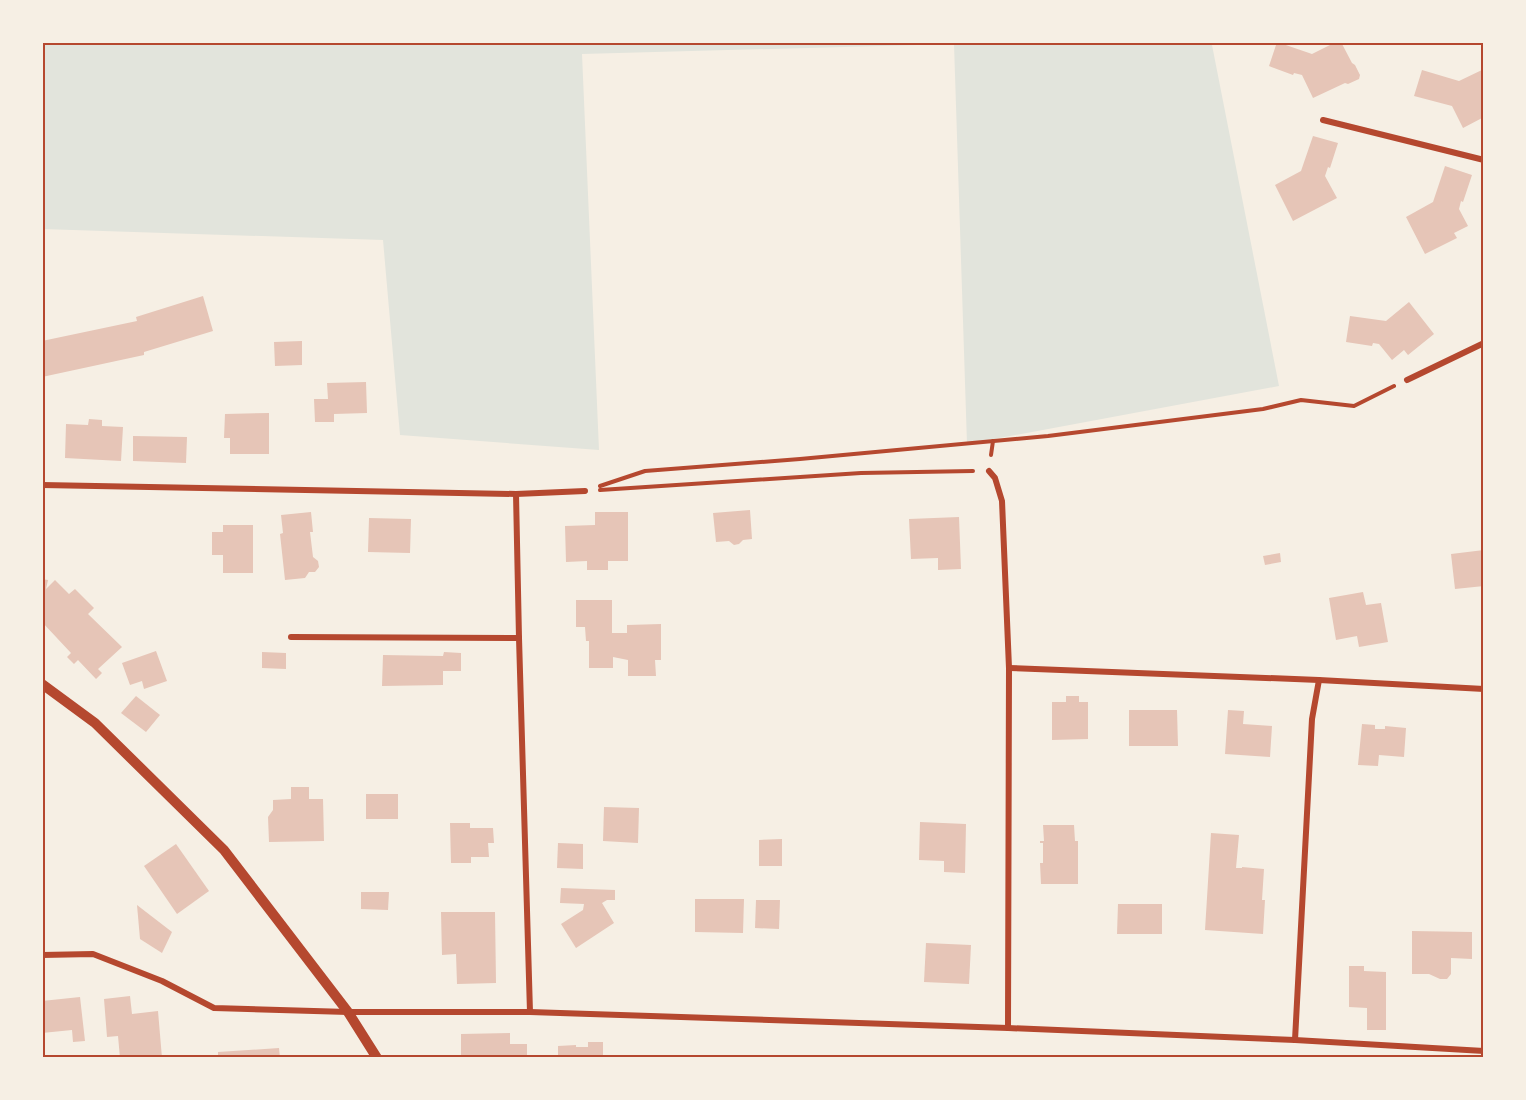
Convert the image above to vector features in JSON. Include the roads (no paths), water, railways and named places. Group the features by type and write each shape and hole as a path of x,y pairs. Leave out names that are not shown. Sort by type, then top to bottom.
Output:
{"street":[{"path":"1323,120 1484,160"},
{"path":"1407,380 1484,343"},
{"path":"989,471 995,478 1002,501 1010,668 1008,1028"},
{"path":"42,485 516,495 585,491"},
{"path":"516,495 530,1012"},
{"path":"291,637 519,638"},
{"path":"1010,668 1484,689"},
{"path":"1295,1040 1312,719 1319,680"},
{"path":"42,684 95,723 224,850 348,1012 377,1058"},
{"path":"42,955 93,954 162,981 213,1008 348,1012 530,1012 1008,1028 1295,1040 1484,1051"}]}
